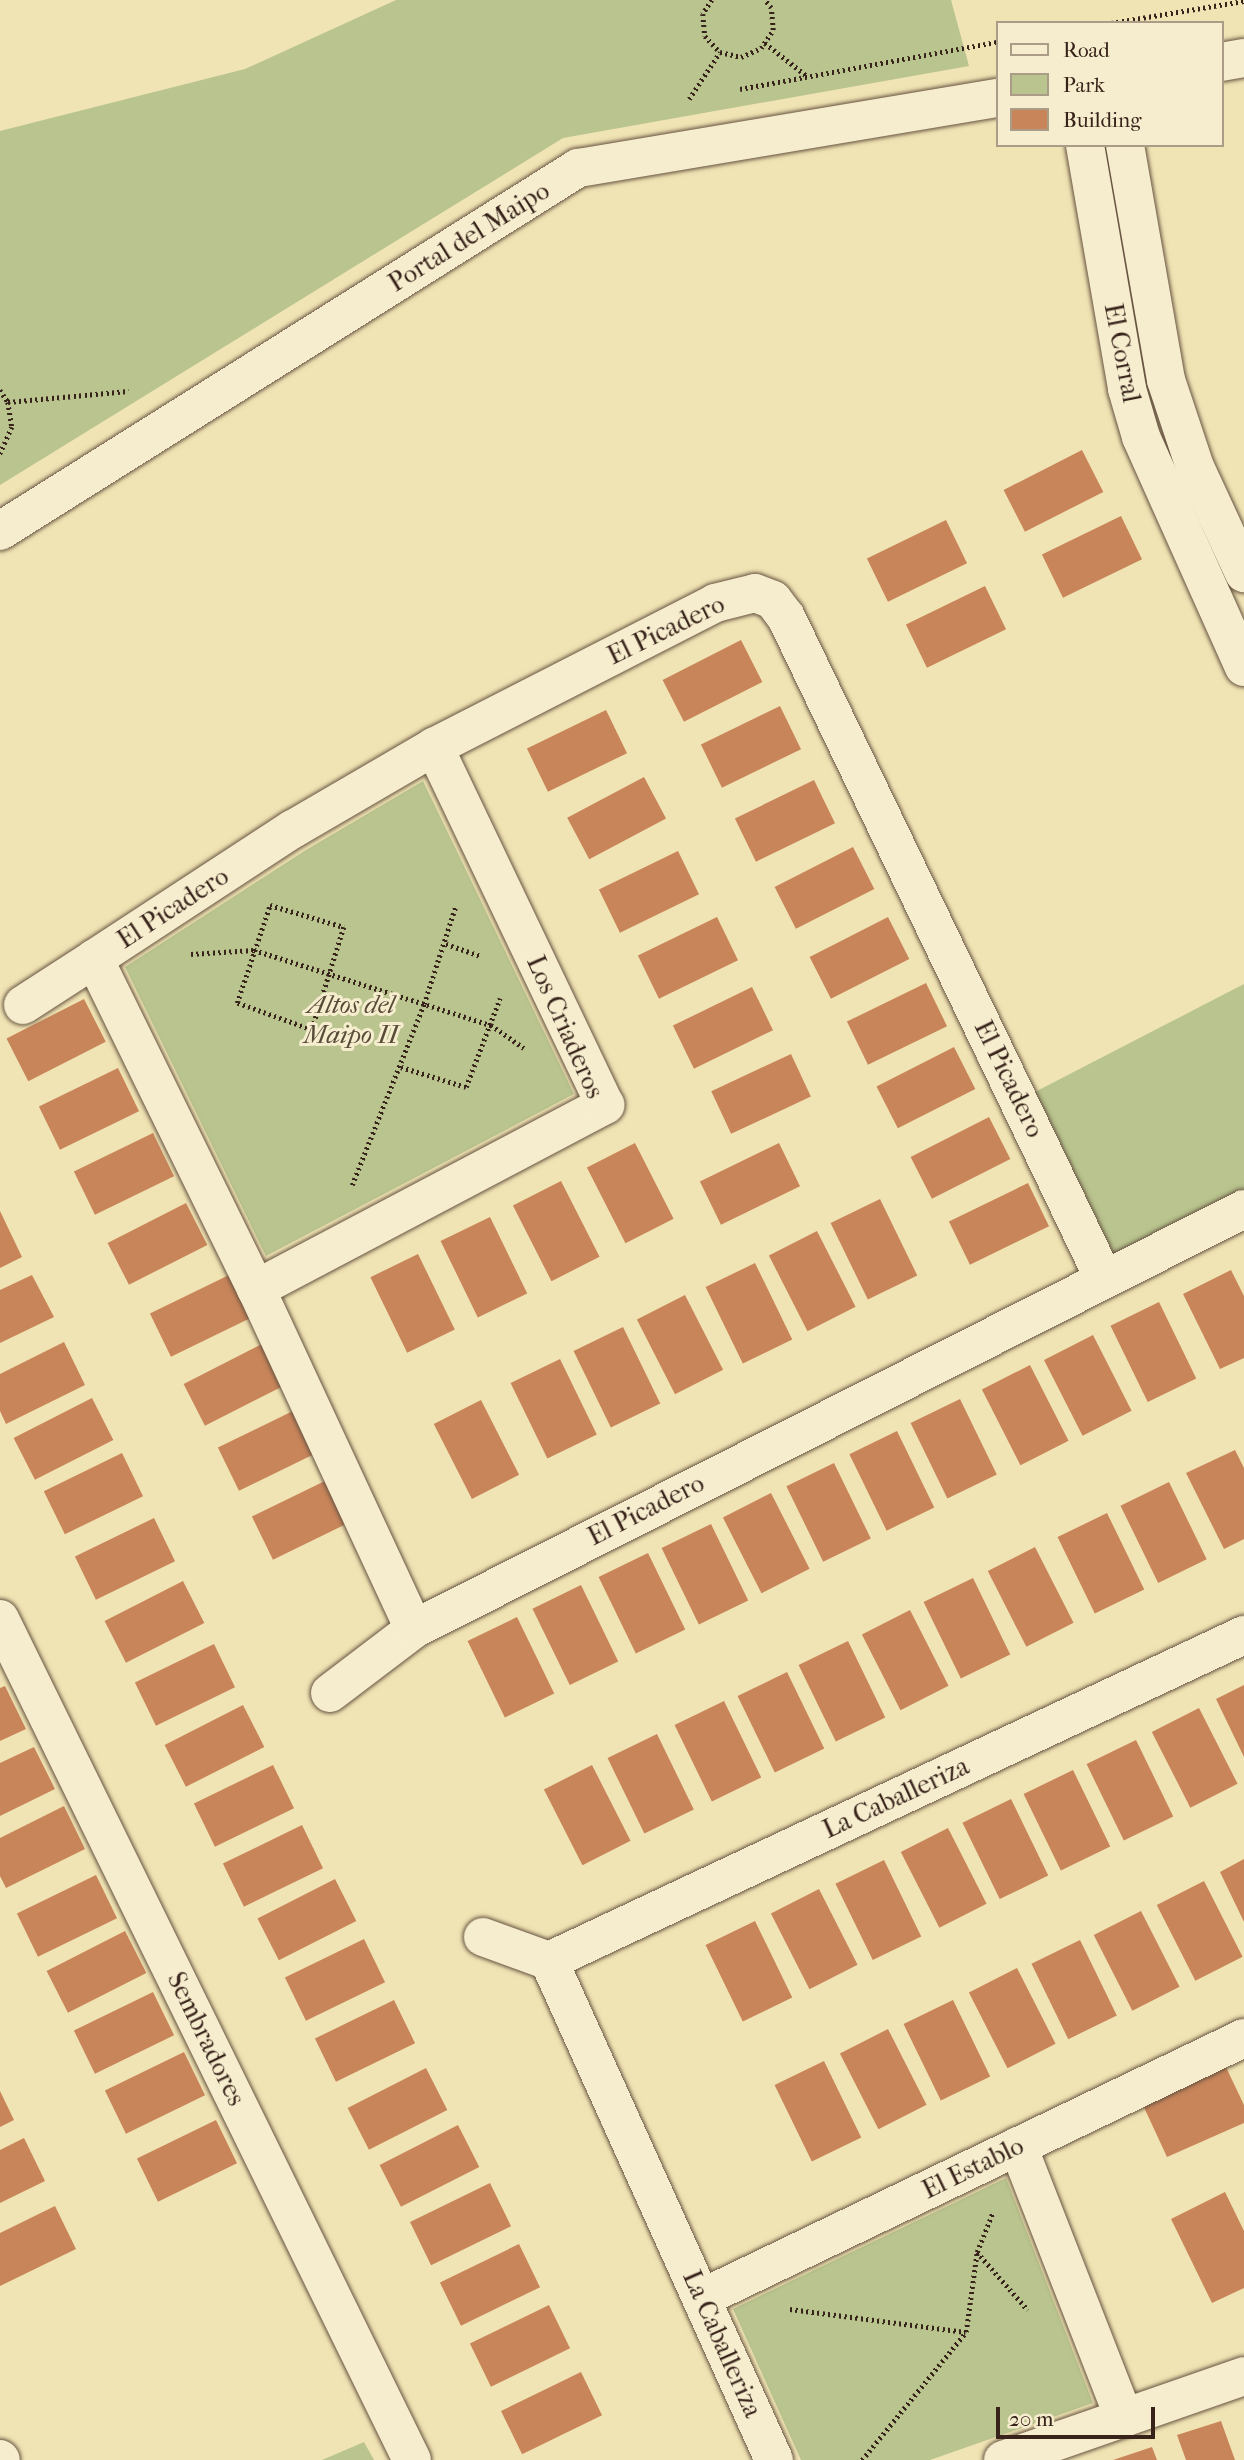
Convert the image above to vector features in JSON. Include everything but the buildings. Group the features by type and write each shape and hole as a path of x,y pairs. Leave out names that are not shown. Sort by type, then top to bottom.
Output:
{"street":[{"path":"1223,62 1244,58"},
{"name":"Portal del Maipo","path":"0,531 578,168 996,98"},
{"name":"El Corral","path":"1085,147 1127,389 1147,455 1244,667"},
{"name":"El Corral","path":"1125,147 1166,380 1185,442 1240,564 1200,573"},
{"path":"1103,250 1142,246"},
{"path":"1147,455 1185,442"},
{"name":"El Picadero","path":"23,1005 293,829 434,747 715,603 755,593 773,600 786,617 1103,1278"},
{"name":"Los Criaderos","path":"256,1289 325,1250 605,1105 434,747"},
{"name":"El Picadero","path":"94,959 256,1289 414,1629"},
{"name":"El Picadero","path":"330,1693 414,1629 1244,1209"},
{"name":"Sembradores","path":"2,1627 412,2460"},
{"name":"La Caballeriza","path":"774,2460 549,1961 1244,1635"},
{"path":"482,1937 549,1961"},
{"name":"El Establo","path":"702,2298 1244,2038"},
{"path":"1018,2146 1124,2418"},
{"path":"1003,2460 1244,2376"}],"path":[{"path":"712,0 703,13 705,36 720,52 741,57 765,43 773,30 771,8 765,0"},
{"path":"1123,21 1244,1"},
{"path":"964,47 996,42"},
{"path":"765,43 807,77"},
{"path":"689,99 720,52"},
{"path":"0,390 8,402 12,427 0,454"},
{"path":"8,402 129,391"},
{"path":"325,1250 401,1067 446,944 473,832"},
{"path":"270,905 344,927 332,975 312,1030 237,1003 254,950 270,905"},
{"path":"446,944 485,957"},
{"path":"187,954 254,950 491,1025 537,1057"},
{"path":"401,1067 466,1087 502,989"},
{"path":"862,2460 966,2332 977,2252 1018,2146"},
{"path":"781,2308 966,2332"}],"green space":[{"path":"396,0 951,0 969,66 563,138 0,485 0,131 245,69"},
{"name":"Altos del Maipo II","path":"423,781 574,1094 266,1256 125,967 306,850"},
{"path":"1244,984 1244,1192 1111,1257 1033,1093"},
{"path":"1006,2178 1093,2403 930,2460 801,2460 733,2309"},
{"path":"364,2442 374,2460 322,2460"}]}
